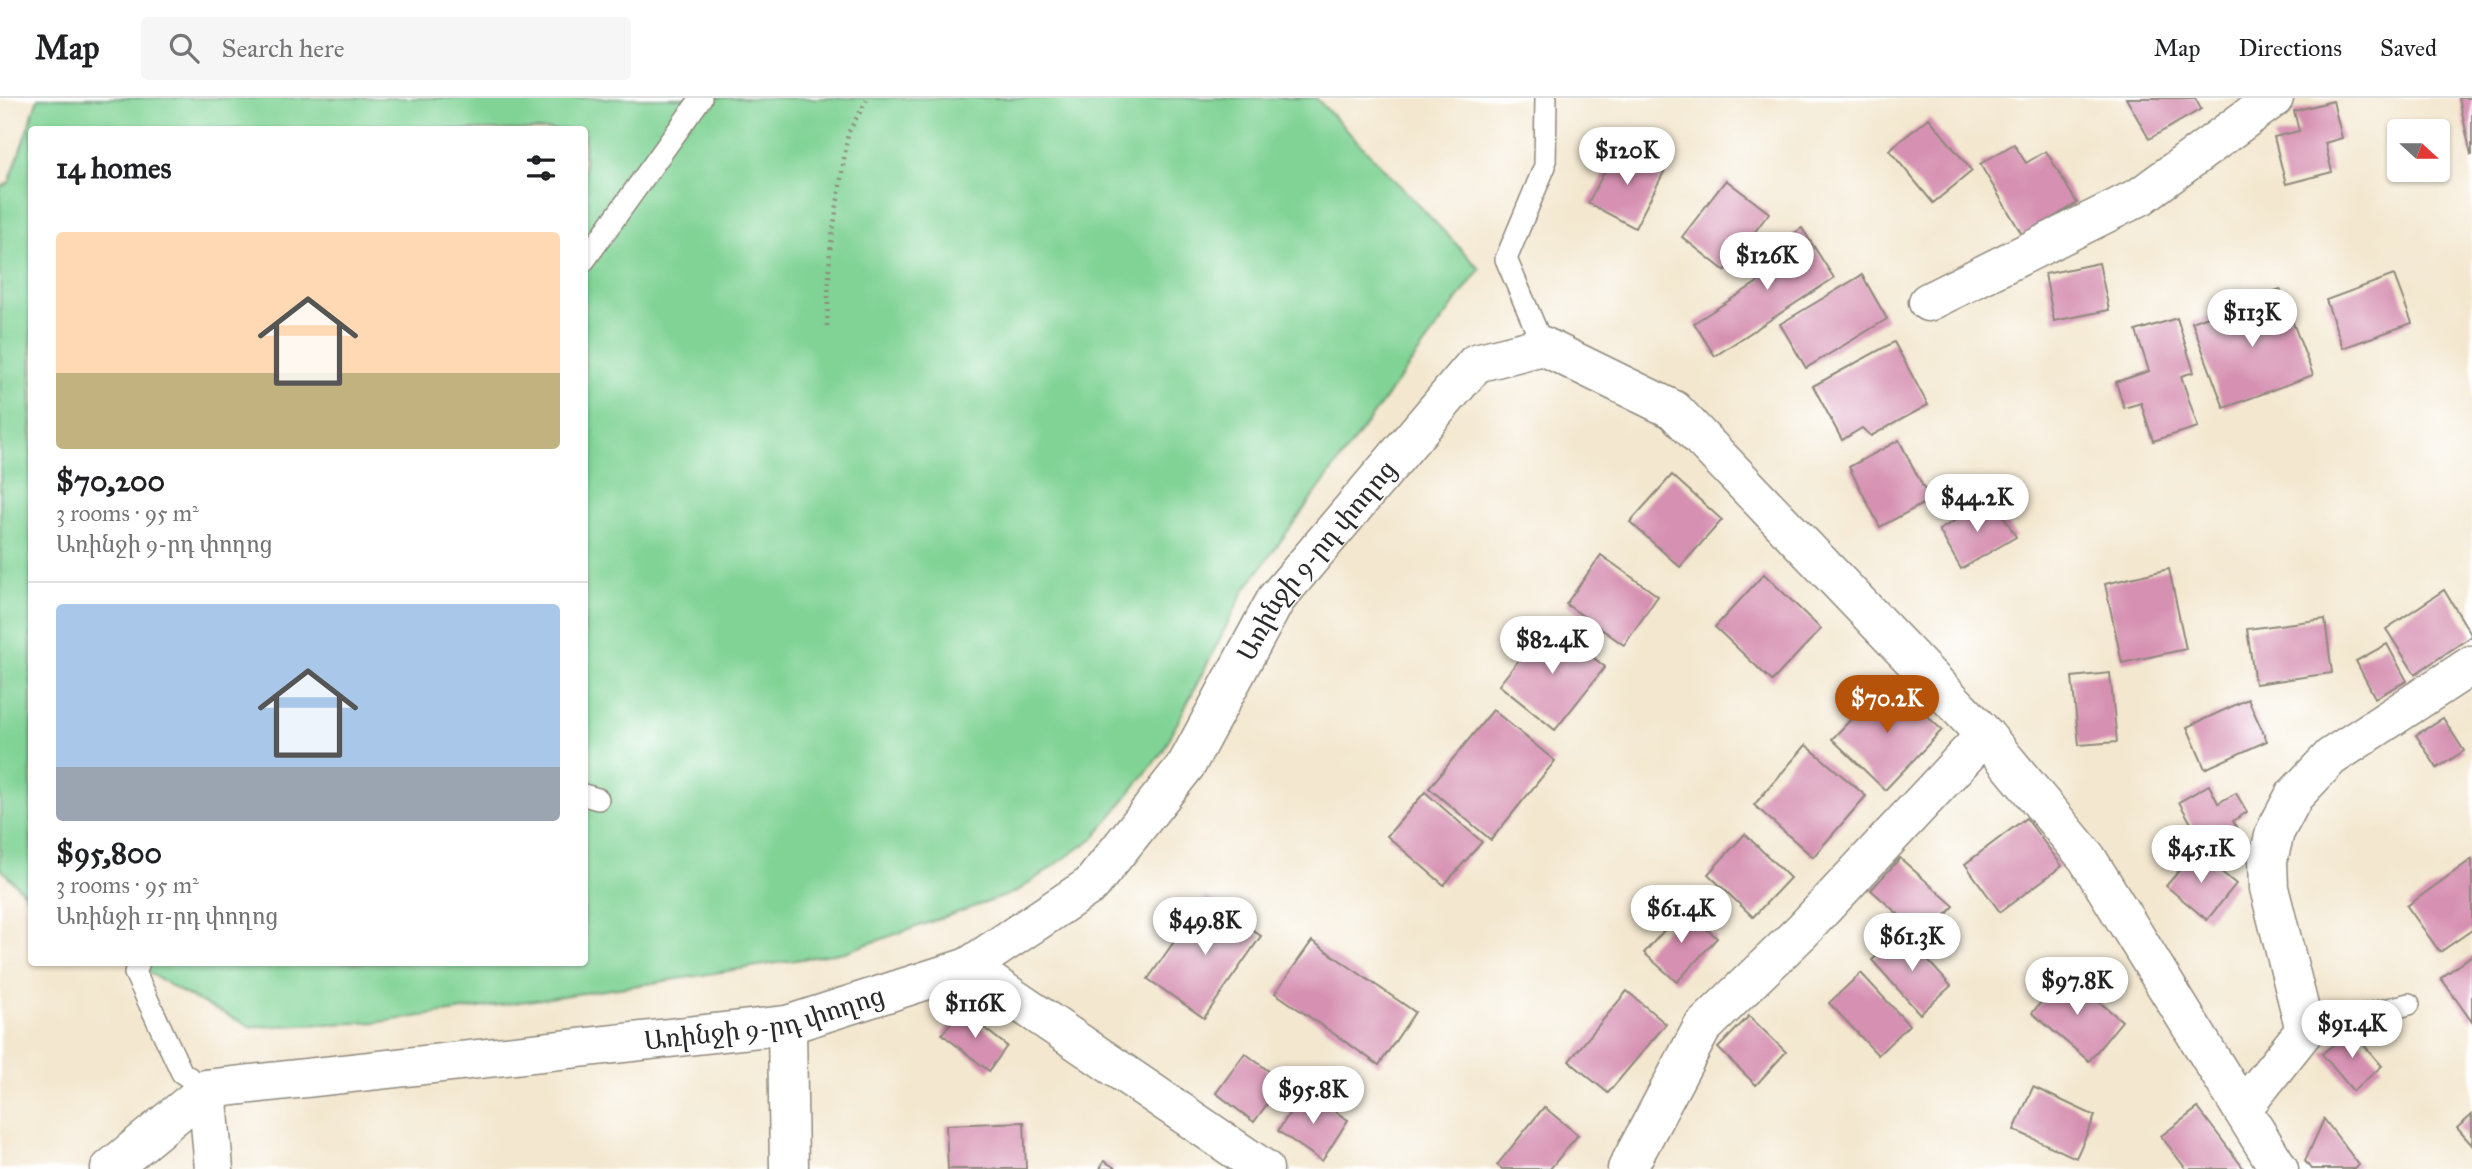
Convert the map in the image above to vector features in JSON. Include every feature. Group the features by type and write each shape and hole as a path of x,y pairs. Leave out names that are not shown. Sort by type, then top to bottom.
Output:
{"street":[{"path":"1928,302 2141,196 2274,98"},
{"path":"1543,346 1674,410 1985,735 2087,858 2279,1169"},
{"name":"Առինջի 9-րդ փողոց","path":"207,1089 788,1025 968,967 1091,885 1187,764 1276,599 1476,363 1543,346"},
{"path":"2242,1109 2305,1030 2269,888 2268,860 2275,832 2294,796 2331,757 2472,665"},
{"path":"1627,1169 1702,1028 1803,930 1985,735"},
{"path":"968,967 1264,1169"},
{"path":"788,1025 789,1169"},
{"path":"110,1169 207,1089"},
{"path":"207,1089 214,1169"}],"lane":[{"path":"588,255 701,98"},
{"path":"1543,346 1506,259 1545,166 1546,98"},
{"path":"138,966 135,973 182,1073 207,1089"},
{"path":"2305,1030 2409,1004"}],"path":[{"path":"827,326 830,251 848,133 868,98"}],"green space":[{"path":"38,98 1316,98 1480,269 1244,591 1163,751 1095,837 1016,892 845,952 647,984 380,1022 251,1027 183,993 138,966 588,966 588,126 28,126"},
{"path":"28,127 28,897 0,868 0,187 9,183"}],"building":[{"path":"2126,98 2195,98 2201,109 2149,139"},
{"path":"2459,98 2472,98 2472,155 2471,155"},
{"path":"2333,101 2342,138 2325,143 2332,172 2286,184 2274,137 2299,131 2294,111"},
{"path":"1929,118 1972,171 1933,203 1889,150"},
{"path":"2014,144 2026,163 2046,151 2077,203 2023,236 1980,164"},
{"path":"1618,146 1665,170 1635,228 1588,203"},
{"path":"1726,180 1769,213 1725,271 1682,237"},
{"path":"1802,228 1834,278 1715,356 1694,323 1761,280 1750,263"},
{"path":"2099,263 2109,310 2054,321 2045,274"},
{"path":"1862,275 1887,319 1806,368 1780,324"},
{"path":"2394,275 2412,323 2343,348 2326,300"},
{"path":"2280,289 2313,375 2224,408 2192,322"},
{"path":"2177,318 2194,372 2181,376 2198,427 2153,441 2141,403 2124,408 2116,382 2149,371 2136,331"},
{"path":"1894,342 1928,405 1871,436 1862,428 1842,440 1813,386"},
{"path":"1899,440 1930,500 1880,527 1849,467"},
{"path":"1672,475 1722,520 1680,567 1630,522"},
{"path":"1993,498 2016,537 1961,569 1939,530"},
{"path":"1601,555 1658,596 1624,645 1566,604"},
{"path":"2169,569 2186,649 2122,663 2105,584"},
{"path":"1764,574 1821,629 1772,681 1715,627"},
{"path":"2444,590 2472,636 2415,674 2386,629"},
{"path":"2325,619 2332,673 2255,684 2247,629"},
{"path":"1549,622 1605,667 1555,730 1499,685"},
{"path":"2387,644 2407,681 2375,698 2356,661"},
{"path":"2110,673 2117,742 2079,745 2072,677"},
{"path":"1889,680 1942,730 1885,790 1832,739"},
{"path":"2248,699 2267,741 2205,769 2187,727"},
{"path":"1493,710 1555,761 1491,840 1429,788"},
{"path":"2443,718 2464,751 2437,768 2416,735"},
{"path":"1806,745 1866,796 1813,857 1754,805"},
{"path":"2209,785 2218,803 2236,793 2247,812 2233,821 2239,832 2206,850 2179,802"},
{"path":"1425,792 1482,842 1444,885 1387,836"},
{"path":"2026,818 2062,866 2000,912 1965,864"},
{"path":"1745,834 1790,878 1753,917 1708,874"},
{"path":"2196,851 2236,884 2207,920 2166,886"},
{"path":"1900,858 1954,906 1925,938 1871,890"},
{"path":"2472,859 2472,930 2440,952 2407,906"},
{"path":"1206,896 1261,936 1204,1018 1148,979"},
{"path":"1684,908 1717,938 1677,982 1644,953"},
{"path":"1903,933 1951,986 1920,1014 1872,960"},
{"path":"1312,941 1415,1012 1379,1065 1275,993"},
{"path":"2472,955 2472,1022 2441,978"},
{"path":"1861,973 1909,1025 1878,1055 1829,1003"},
{"path":"2065,973 2122,1021 2089,1061 2032,1013"},
{"path":"1627,991 1666,1024 1608,1093 1569,1061"},
{"path":"961,1010 1007,1046 989,1071 942,1034"},
{"path":"1749,1016 1786,1052 1756,1085 1718,1048"},
{"path":"2351,1030 2382,1066 2353,1091 2322,1054"},
{"path":"1245,1053 1283,1082 1254,1122 1216,1093"},
{"path":"2033,1087 2095,1116 2076,1158 2014,1130"},
{"path":"1304,1091 1348,1120 1322,1161 1278,1131"},
{"path":"1544,1107 1578,1135 1550,1169 1502,1169 1497,1165"},
{"path":"2198,1108 2244,1169 2186,1169 2161,1136"},
{"path":"2472,1115 2472,1145 2457,1128"},
{"path":"2324,1119 2359,1165 2355,1169 2311,1169 2305,1161"},
{"path":"1024,1122 1026,1169 948,1169 946,1125"},
{"path":"1104,1161 1117,1169 1100,1169"}]}
